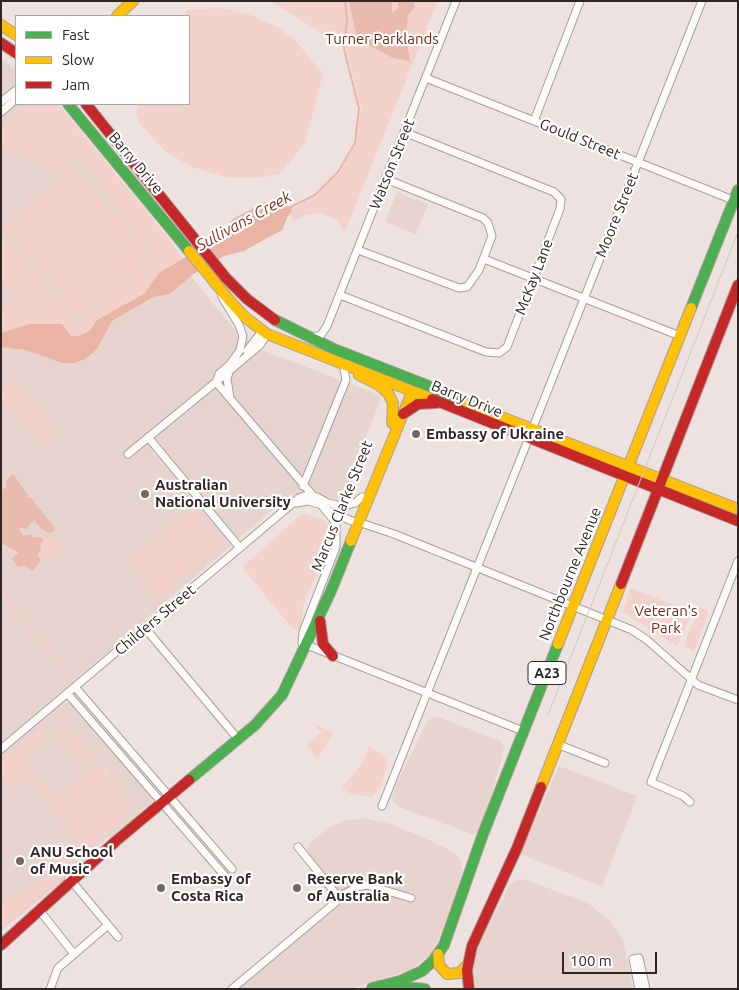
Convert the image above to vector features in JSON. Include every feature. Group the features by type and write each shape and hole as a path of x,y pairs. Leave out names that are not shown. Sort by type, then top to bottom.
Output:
{"main road":[{"path":"118,15 133,1"},
{"path":"1,25 15,34"},
{"path":"1,42 15,52"},
{"name":"Barry Drive","path":"69,105 191,255 242,314 323,357 441,404 628,466 738,509"},
{"name":"Barry Drive","path":"87,105 214,262 265,306 268,327"},
{"name":"Northbourne Avenue","path":"371,988 417,973 427,967 438,954 449,933 475,854 628,466 736,201 738,190"},
{"name":"A23","path":"469,989 468,964 475,940 516,848 738,285"},
{"name":"Barry Drive","path":"268,327 295,332 413,380 624,477 734,520"},
{"path":"323,357 386,390 393,403 392,423"},
{"name":"Marcus Clarke Street","path":"1,945 40,911 100,850 116,841 238,740 268,712 282,695 321,613 362,497 392,423 413,380"},
{"name":"Marcus Clarke Street","path":"307,645 307,634 402,415 408,391"},
{"path":"402,415 418,404 441,404"},
{"path":"321,613 320,627 323,644 334,656"},
{"name":"Marcus Clarke Street","path":"1,936 71,880"},
{"path":"438,954 439,965 447,974 460,973 468,964"},
{"name":"A23","path":"371,988 400,986 424,989"}],"street":[{"name":"Watson Street","path":"327,326 456,1"},
{"path":"534,121 580,1"},
{"name":"Moore Street","path":"382,806 702,1"},
{"name":"Gould Street","path":"426,78 736,201"},
{"path":"1,102 15,91"},
{"path":"1,112 15,100"},
{"name":"McKay Lane","path":"340,295 486,352 499,353 507,347 560,209 561,199 554,192 404,132"},
{"path":"358,250 459,288 467,287 472,282 484,259 492,236 488,224 483,218 386,179"},
{"path":"484,259 680,336"},
{"path":"207,274 242,332 241,348 227,379 228,391 233,402"},
{"path":"308,337 321,335 327,326"},
{"path":"327,326 326,337 334,349"},
{"path":"128,454 216,382 268,327"},
{"path":"190,402 221,371 232,365"},
{"path":"303,486 346,380 344,369"},
{"path":"221,371 216,377 216,382 322,506"},
{"path":"148,437 240,548"},
{"path":"310,494 332,504 347,506 357,502 362,497"},
{"name":"Childers Street","path":"1,749 301,497 310,494"},
{"path":"290,507 304,501 322,506 355,521 394,534 606,620 643,637 698,684 738,700"},
{"name":"Marcus Clarke Street","path":"307,645 302,643 303,632 335,550 337,530 334,520 322,506"},
{"path":"734,520 738,527"},
{"path":"690,802 683,796 651,782 738,561"},
{"path":"145,628 238,740"},
{"path":"307,645 524,731"},
{"path":"75,687 225,876"},
{"path":"67,693 232,870"},
{"path":"557,744 605,763"},
{"path":"298,847 337,898"},
{"path":"71,880 118,937"},
{"path":"232,989 335,903 337,898 366,885 411,898"},
{"path":"40,911 74,954"},
{"path":"50,989 58,968 108,925"},
{"path":"639,989 636,958 646,989"}],"shaded area":[{"name":"Australian National University","path":"1,58 15,69 15,105 52,105 233,328 262,350 382,396 342,499 290,494 56,697 60,703 68,702 74,705 151,796 152,802 113,836 109,836 87,855 86,860 70,875 1,931"},
{"path":"397,192 428,204 416,234 385,222"},
{"path":"436,716 501,741 504,749 486,815 478,832 474,835 397,806 393,801 392,796 399,779 428,720"},
{"path":"559,766 637,796 602,887 520,854"},
{"path":"365,818 387,823 434,842 456,854 461,862 462,873 443,931 429,956 409,970 350,989 236,989 356,892 373,889 409,903 415,901 416,896 412,892 402,893 375,881 367,880 362,883 361,878 355,879 356,884 342,892 338,891 309,854 307,850 309,844 331,826 344,821"},
{"path":"525,879 589,904 610,920 623,940 633,989 475,989 474,967 479,944 509,886 516,881"}],"green space":[{"name":"Turner Parklands","path":"270,1 438,1 345,232 336,220 322,213 306,215 294,222 289,211 316,196 339,173 356,144 361,108 346,48"},
{"path":"349,1 392,1 392,13 398,8 398,1 413,1 415,7 408,15 406,36 410,61 393,58 357,39"},
{"path":"221,8 248,14 276,26 294,39 323,74 305,143 280,174 255,178 229,178 192,167 166,152 139,123 136,113 139,105 190,105 190,15 184,15 187,10"},
{"path":"28,105 58,105 61,107 166,235 183,259 159,273 144,294 97,320 90,331 79,336 71,336 62,324 29,324 1,333 1,308 13,298 1,279 1,231 77,323 157,256 77,158 59,174 12,150 9,152 1,149 1,126"},
{"path":"74,166 114,213 116,212 151,256 79,317 2,226"},
{"path":"13,378 53,422 52,426 59,434 43,448 1,401 1,389"},
{"path":"13,474 28,495 25,498 31,498 55,528 53,532 49,533 41,529 34,520 26,529 18,527 23,536 32,534 32,537 43,538 43,542 39,544 41,545 40,552 37,554 41,560 33,571 25,566 18,567 12,559 18,552 1,543 1,491 7,486 6,481"},
{"path":"196,507 225,541 158,598 126,562 187,511 189,513"},
{"path":"303,513 326,521 333,532 304,604 300,631 292,628 242,567"},
{"path":"40,536 54,539 65,549 46,562 33,550 18,561 11,553 31,538"},
{"name":"Veteran's Park","path":"631,588 692,612 677,646 623,612"},
{"path":"1,591 69,672 67,675 1,596"},
{"path":"699,607 707,609 708,614 694,652 684,645"},
{"path":"314,724 334,733 317,759 307,745 321,732"},
{"path":"41,727 49,736 22,758 54,796 100,764 106,767 108,775 119,780 117,792 120,798 125,801 134,800 121,821 82,853 78,861 70,869 58,857 57,850 60,847 64,851 70,849 78,839 23,777 14,784 16,787 13,789 1,777 1,761"},
{"path":"52,727 59,732 68,728 73,729 81,745 95,754 95,759 88,763 79,762"},
{"path":"369,746 385,757 387,764 381,787 372,797 348,793 342,787 362,764"},
{"path":"52,873 58,877 56,883 1,927 1,901 27,890"}],"water":[{"path":"265,202 291,207 292,212 288,216 282,230 244,251 224,256 192,275 170,294 153,297 112,321 97,349 85,359 75,363 62,363 26,350 1,347 1,333 29,324 62,324 71,336 79,336 90,331 97,320 144,294 159,273 213,241 233,219"}],"waterway":[{"name":"Sullivans Creek","path":"291,207 315,195 338,172 355,143 359,108 344,49 347,19 345,1"}],"tram line":[{"path":"548,715 738,232"}],"traffic: fast":[{"path":"69,105 189,251"},
{"path":"691,308 738,190"},
{"path":"275,320 334,349 429,386 468,404"},
{"path":"189,780 255,725 282,695 331,591 351,541"},
{"path":"372,988 400,981 422,971 433,961 444,945 483,834 558,644"},
{"path":"393,986 425,989"}],"traffic: slow":[{"path":"118,15 133,1"},
{"path":"1,25 15,34"},
{"path":"189,251 230,301 246,318 267,334 432,399"},
{"path":"558,644 691,308"},
{"path":"359,375 379,385 388,393 393,403 392,423"},
{"path":"351,541 412,392"},
{"path":"468,404 738,509"},
{"path":"541,787 621,584"},
{"path":"438,954 439,965 447,974 460,973 468,964"}],"traffic: jam":[{"path":"1,43 15,52"},
{"path":"87,105 226,278 247,299 275,320"},
{"path":"621,584 738,285"},
{"path":"432,399 738,521"},
{"path":"403,414 418,404 437,403"},
{"path":"320,621 323,644 333,656"},
{"path":"1,945 116,841 189,780"},
{"path":"469,989 467,970 472,946 517,848 541,787"}],"place":[{"name":"Embassy of Ukraine","path":"416,434"},
{"name":"Australian National University","path":"145,494"},
{"name":"ANU School of Music","path":"20,861"},
{"name":"Embassy of Costa Rica","path":"161,888"},
{"name":"Reserve Bank of Australia","path":"297,888"}]}
